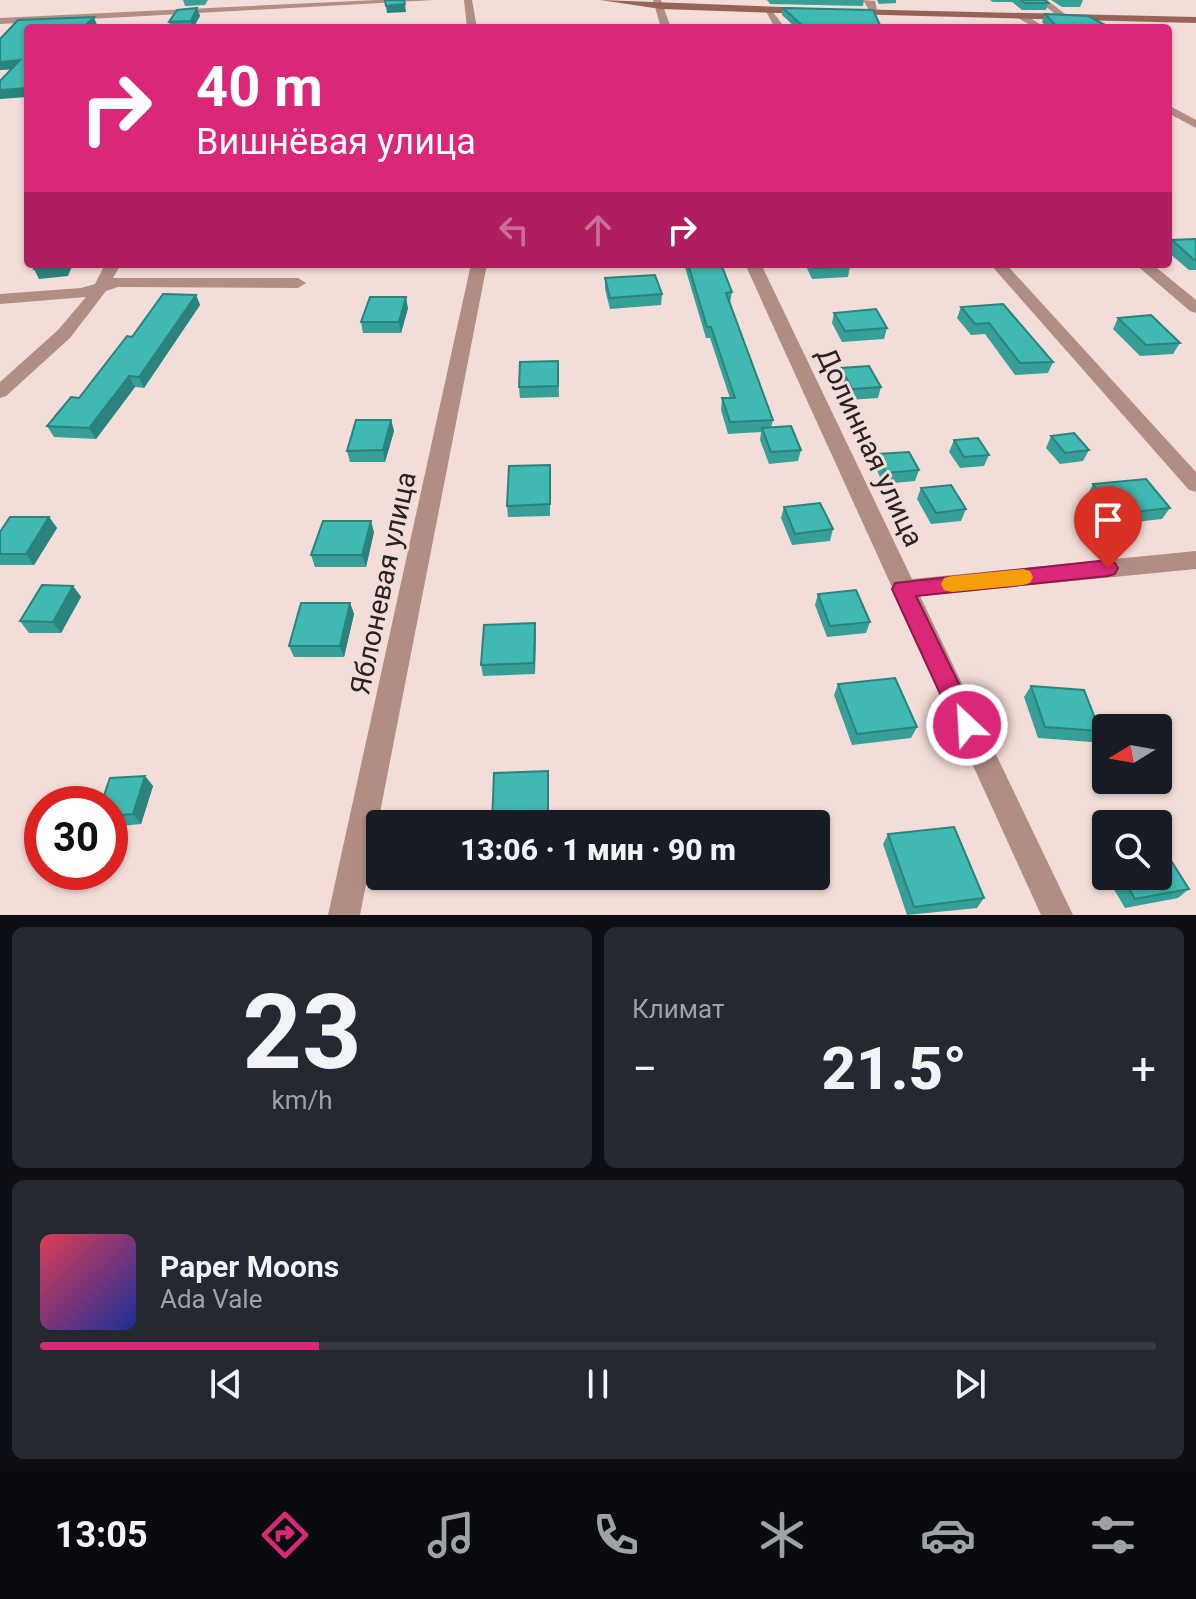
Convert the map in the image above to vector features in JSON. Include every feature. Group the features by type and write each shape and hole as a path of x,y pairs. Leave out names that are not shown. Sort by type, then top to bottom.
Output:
{"street":[{"path":"0,21 238,4 430,0"},
{"path":"468,0 471,24"},
{"path":"604,0 813,11"},
{"path":"867,0 872,3 875,13"},
{"path":"1041,0 1065,17"},
{"path":"659,3 665,24"},
{"path":"225,20 238,4"},
{"path":"767,10 777,24"},
{"path":"844,12 1196,20"},
{"path":"1021,16 1034,24"},
{"path":"1172,110 1196,125"},
{"path":"0,392 63,338 103,286 111,268"},
{"name":"Яблоневая улица","path":"344,915 478,268"},
{"name":"Долинная улица","path":"755,268 902,589 1057,915"},
{"path":"1002,268 1196,485"},
{"path":"1148,268 1196,308"},
{"path":"0,299 82,293 117,282 298,283"},
{"path":"902,589 1196,560"}],"building":[{"path":"385,0 404,0 405,4 386,6"},
{"path":"1021,0 1045,0 1048,3 1025,3"},
{"path":"197,8 191,21 169,22 177,10"},
{"path":"783,8 873,10 880,24 801,24"},
{"path":"1045,14 1088,16 1103,24 1054,24"},
{"path":"94,17 87,24 24,24 24,88 0,90 0,81 20,60 0,62 0,39 18,20"},
{"path":"1196,239 1196,260 1172,240"},
{"path":"689,268 723,268 732,292 726,293 773,420 730,422 722,398 735,398 711,327 707,327"},
{"path":"655,275 662,294 610,298 605,278"},
{"path":"163,294 196,295 139,377 129,376 89,428 47,426 71,397 79,398 127,336 132,337"},
{"path":"370,297 406,297 399,322 361,322"},
{"path":"1003,304 1053,362 1020,363 989,323 975,324 961,307"},
{"path":"876,309 887,328 845,331 834,313"},
{"path":"1151,315 1180,343 1146,345 1118,318"},
{"path":"558,361 558,386 519,387 520,362"},
{"path":"869,366 881,387 852,389 841,368"},
{"path":"356,420 391,420 383,450 347,451"},
{"path":"791,426 801,450 771,452 762,428"},
{"path":"1074,433 1089,450 1065,453 1051,436"},
{"path":"978,438 989,455 964,457 954,440"},
{"path":"909,452 919,470 886,473 878,454"},
{"path":"550,465 550,504 507,506 509,466"},
{"path":"1146,479 1170,508 1115,514 1093,484"},
{"path":"951,485 966,509 936,513 921,488"},
{"path":"820,503 833,529 795,534 784,507"},
{"path":"10,517 49,517 26,554 0,554 0,532"},
{"path":"323,521 371,521 362,555 311,555"},
{"path":"42,585 73,586 53,622 20,621"},
{"path":"856,590 870,622 830,626 818,594"},
{"path":"301,603 350,603 340,646 289,646"},
{"path":"535,623 534,663 481,665 484,625"},
{"path":"895,678 917,727 857,734 838,684"},
{"path":"1031,686 1084,690 1093,714 1092,730 1045,727"},
{"path":"548,771 548,810 493,810 494,773"},
{"path":"145,776 133,814 128,814 128,786 107,786 110,778"},
{"path":"954,827 984,898 914,907 888,834"},
{"path":"1172,862 1189,889 1135,899 1130,890 1172,890"}],"slow traffic":[{"path":"952,584 1023,577"}],"route":[{"path":"967,725 902,589 1108,568"}]}
